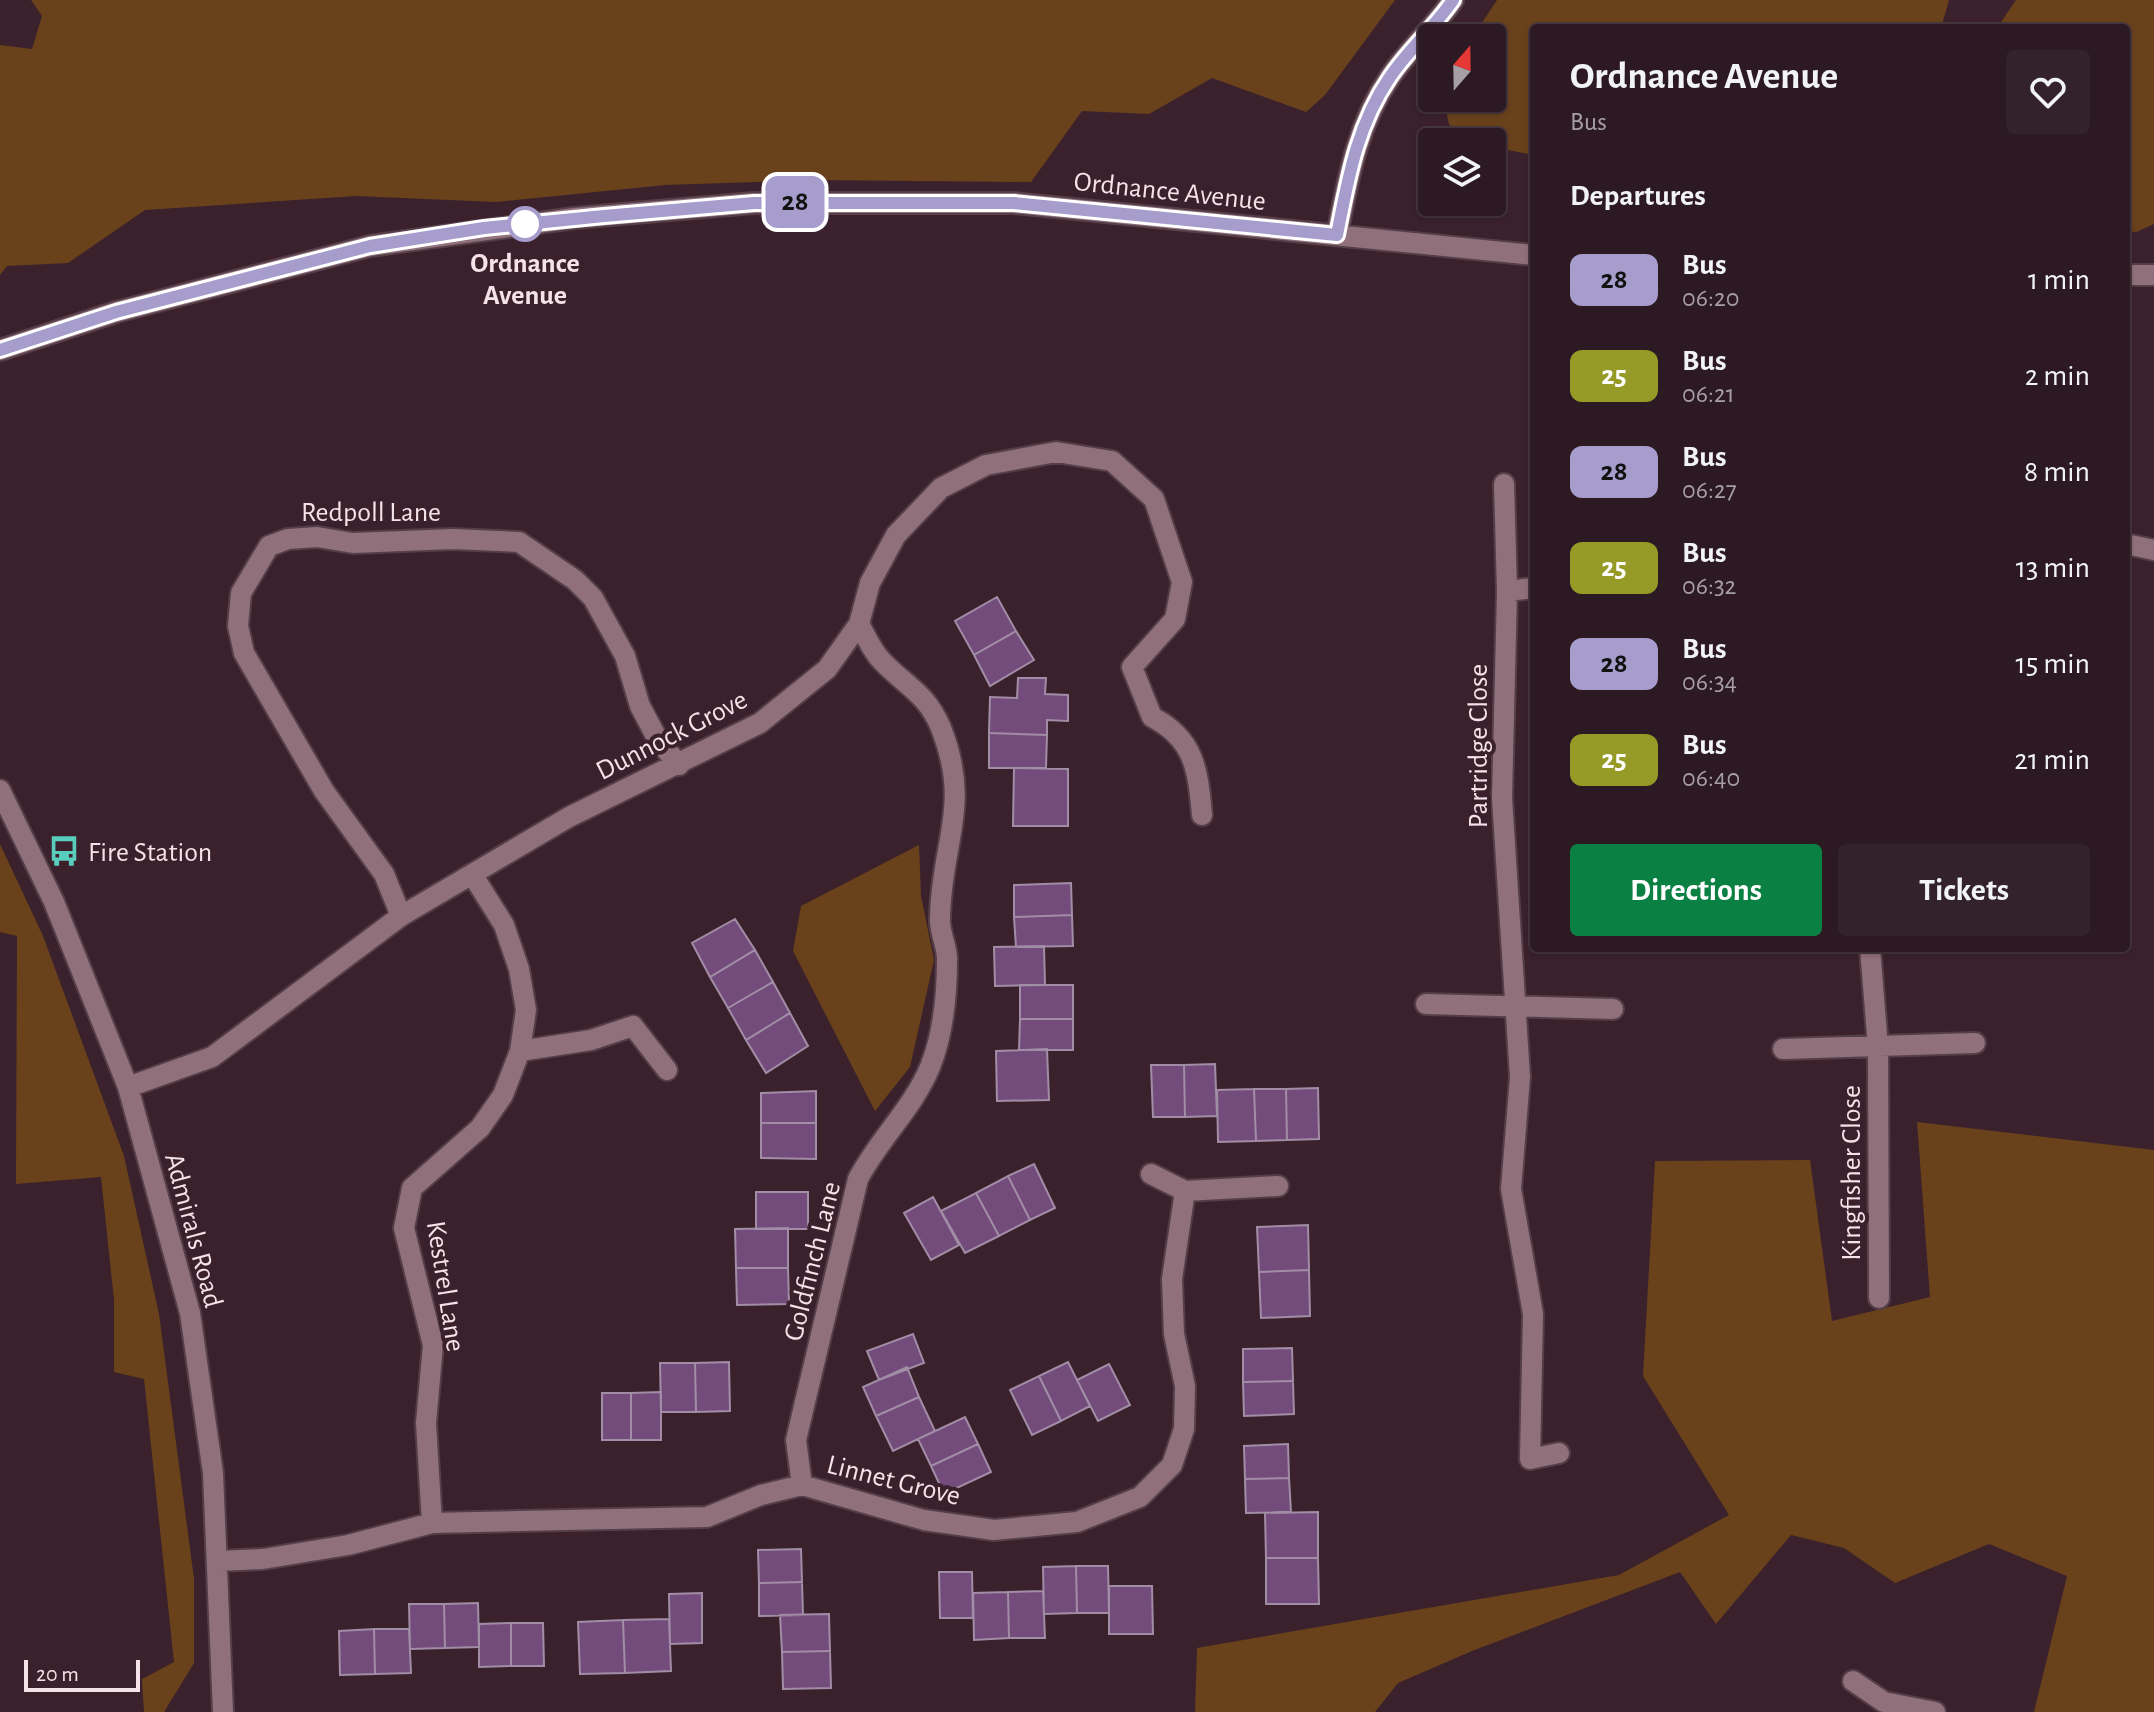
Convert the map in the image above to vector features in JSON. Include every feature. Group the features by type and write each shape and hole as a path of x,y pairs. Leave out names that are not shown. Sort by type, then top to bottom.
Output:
{"street":[{"path":"1337,235 1354,149 1367,116 1391,75 1453,0"},
{"name":"Ordnance Avenue","path":"0,350 116,312 370,246 589,217 754,203 1000,203 1530,255"},
{"path":"2130,275 2154,275"},
{"name":"Dunnock Grove","path":"128,1087 212,1057 401,916 569,817 760,723 827,669 859,624 870,583 896,535 941,488 986,465 1056,452 1112,461 1154,499 1182,582 1175,619 1132,667 1152,717 1175,729 1198,768 1202,815"},
{"name":"Partridge Close","path":"1504,484 1507,591 1502,798 1520,1077 1511,1189 1533,1314 1530,1459 1559,1453"},
{"name":"Redpoll Lane","path":"401,916 384,874 324,791 244,653 238,626 241,593 269,546 288,539 317,537 353,543 453,539 519,542 575,580 593,598 625,656 640,706 658,740 679,765"},
{"path":"2130,545 2154,550"},
{"path":"1507,591 1530,588"},
{"name":"Goldfinch Lane","path":"802,1485 796,1440 858,1179 872,1154 907,1108 931,1066 942,1021 947,956 939,922 943,875 957,803 953,763 940,724 917,689 880,659 859,624"},
{"name":"Admirals Road","path":"0,790 54,902 128,1087 190,1313 207,1416 219,1561 223,1712"},
{"name":"Kestrel Lane","path":"432,1523 426,1423 433,1345 404,1228 412,1188 480,1128 503,1095 520,1051 526,1010 519,969 504,925 472,874"},
{"name":"Kingfisher Close","path":"1870,952 1878,1047 1879,1298"},
{"path":"1426,1004 1613,1009"},
{"path":"520,1051 591,1040 633,1026 667,1070"},
{"name":"Kingfisher Close","path":"1783,1049 1975,1043"},
{"path":"1151,1174 1185,1191 1278,1186"},
{"name":"Linnet Grove","path":"219,1561 263,1559 348,1545 432,1523 707,1517 761,1495 802,1485 924,1520 994,1530 1077,1522 1140,1497 1172,1465 1184,1429 1185,1386 1174,1334 1172,1279 1185,1191"},
{"path":"1853,1681 1882,1707 1935,1712"}],"shaded area":[{"path":"31,0 1395,0 1325,95 1306,112 1212,78 1149,114 1082,111 1031,182 815,180 665,185 496,202 356,196 145,210 68,263 7,266 0,275 0,45 32,49 42,16"},
{"path":"1497,0 1949,0 1942,24 1530,24 1530,154 1506,150 1506,128 1452,128 1446,112 1506,112 1506,24 1481,24"},
{"path":"2016,0 2154,0 2154,224 2130,231 2130,24 2000,24"},
{"path":"0,844 43,936 124,1156 159,1314 194,1579 194,1663 164,1712 144,1712 142,1679 174,1662 144,1379 114,1372 114,1300 101,1177 16,1184 17,936 0,932"},
{"path":"919,845 921,896 934,960 910,1067 875,1111 793,951 801,906"},
{"path":"1917,1122 2154,1150 2154,1712 2034,1712 2067,1576 1989,1544 1895,1583 1844,1548 1791,1535 1716,1624 1680,1572 1472,1651 1398,1683 1375,1712 1195,1712 1197,1648 1619,1575 1729,1515 1643,1376 1655,1161 1810,1160 1832,1321 1930,1297"}],"building":[{"path":"997,597 1016,631 974,655 955,621"},
{"path":"1016,631 1034,660 990,686 974,655"},
{"path":"1018,678 1046,678 1045,694 1068,695 1068,721 1047,720 1047,735 989,733 990,697 1017,698"},
{"path":"989,733 1047,735 1046,768 989,768"},
{"path":"1014,768 1068,769 1068,826 1013,826"},
{"path":"1071,883 1072,915 1014,917 1014,885"},
{"path":"1072,915 1073,946 1016,947 1014,917"},
{"path":"735,919 755,950 710,977 692,943"},
{"path":"1044,946 1045,985 995,986 994,947"},
{"path":"755,950 773,982 728,1008 710,977"},
{"path":"773,982 790,1013 746,1040 728,1008"},
{"path":"1020,985 1073,985 1073,1019 1020,1019"},
{"path":"790,1013 808,1046 766,1073 746,1040"},
{"path":"1020,1019 1073,1019 1073,1050 1019,1050"},
{"path":"1047,1049 1049,1100 997,1101 996,1051"},
{"path":"1215,1064 1217,1116 1185,1117 1184,1065"},
{"path":"1151,1065 1184,1065 1185,1117 1153,1117"},
{"path":"1318,1088 1319,1139 1287,1140 1286,1089"},
{"path":"1254,1089 1256,1141 1218,1142 1217,1090"},
{"path":"1254,1089 1286,1089 1287,1140 1256,1141"},
{"path":"816,1091 816,1123 761,1123 761,1093"},
{"path":"761,1123 816,1123 816,1159 761,1158"},
{"path":"1034,1164 1055,1208 1030,1220 1008,1176"},
{"path":"1008,1176 1030,1220 999,1236 976,1193"},
{"path":"756,1192 808,1192 808,1229 756,1229"},
{"path":"976,1193 999,1236 965,1253 941,1211"},
{"path":"933,1197 959,1245 931,1260 904,1213"},
{"path":"1308,1225 1309,1270 1259,1272 1257,1227"},
{"path":"788,1228 788,1268 736,1268 735,1229"},
{"path":"736,1268 788,1268 789,1304 737,1305"},
{"path":"1309,1270 1310,1316 1261,1318 1259,1272"},
{"path":"913,1334 924,1363 879,1380 867,1351"},
{"path":"1292,1348 1293,1381 1243,1382 1243,1349"},
{"path":"729,1362 730,1411 696,1412 695,1363"},
{"path":"1068,1362 1090,1406 1061,1421 1039,1376"},
{"path":"660,1363 695,1363 696,1412 661,1412"},
{"path":"1109,1364 1130,1405 1098,1421 1077,1380"},
{"path":"907,1367 919,1397 876,1416 863,1387"},
{"path":"1039,1376 1061,1421 1032,1435 1010,1390"},
{"path":"1293,1381 1294,1414 1244,1416 1243,1382"},
{"path":"661,1392 661,1440 631,1440 631,1393"},
{"path":"602,1393 631,1393 631,1440 602,1440"},
{"path":"919,1397 935,1431 893,1451 876,1416"},
{"path":"965,1417 978,1444 931,1466 918,1439"},
{"path":"978,1444 991,1472 944,1494 931,1466"},
{"path":"1288,1444 1289,1478 1245,1479 1244,1446"},
{"path":"1289,1478 1291,1512 1246,1513 1245,1479"},
{"path":"1318,1512 1318,1558 1266,1558 1265,1513"},
{"path":"801,1549 802,1582 759,1583 758,1550"},
{"path":"1266,1558 1318,1558 1319,1604 1266,1604"},
{"path":"1076,1566 1077,1613 1044,1614 1043,1567"},
{"path":"1076,1566 1108,1566 1109,1613 1077,1613"},
{"path":"939,1572 972,1572 973,1618 940,1618"},
{"path":"802,1582 803,1615 759,1616 759,1583"},
{"path":"1109,1586 1152,1586 1153,1634 1109,1634"},
{"path":"1043,1591 1045,1638 1009,1638 1008,1592"},
{"path":"1008,1592 1009,1638 974,1640 973,1593"},
{"path":"702,1593 702,1643 670,1644 669,1594"},
{"path":"478,1603 479,1647 445,1648 444,1604"},
{"path":"409,1604 444,1604 445,1648 410,1649"},
{"path":"829,1614 830,1651 782,1652 780,1615"},
{"path":"669,1619 671,1671 625,1673 623,1620"},
{"path":"623,1620 625,1673 580,1674 578,1622"},
{"path":"511,1623 511,1666 479,1667 479,1624"},
{"path":"511,1623 543,1623 544,1666 511,1666"},
{"path":"374,1629 375,1674 340,1675 339,1631"},
{"path":"374,1629 409,1629 411,1673 375,1674"},
{"path":"830,1651 831,1688 783,1689 782,1652"}],"bus line":[{"name":"28","path":"0,350 116,312 370,246 484,228 754,203 1014,203 1337,235 1354,149 1367,116 1391,75 1419,45 1453,0"}],"place":[{"name":"Ordnance Avenue","path":"525,224"},
{"name":"Fire Station","path":"64,851"}]}
